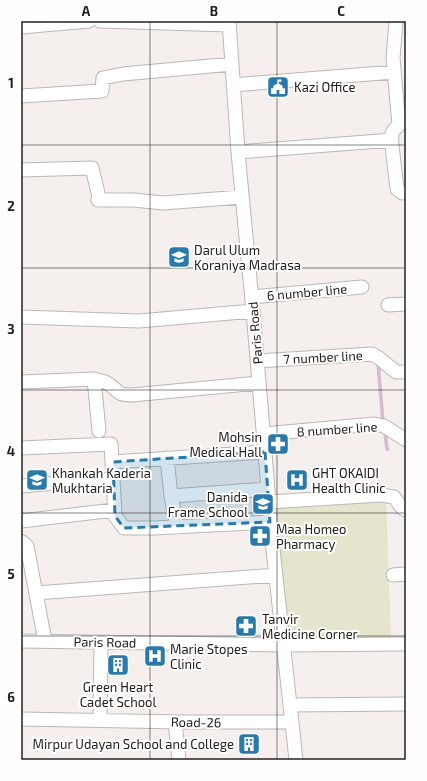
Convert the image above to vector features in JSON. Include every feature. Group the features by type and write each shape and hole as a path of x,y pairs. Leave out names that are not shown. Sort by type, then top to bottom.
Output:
{"street":[{"path":"21,27 90,21"},
{"path":"100,21 229,23"},
{"path":"396,21 400,58 394,72 402,124 393,131 392,140 397,189 402,192"},
{"name":"Paris Road","path":"229,23 238,152 264,434 270,522 296,760"},
{"path":"21,96 102,91 103,78 123,74 232,64"},
{"path":"233,85 394,72"},
{"path":"238,152 392,140"},
{"path":"21,170 92,168 99,197 98,200 163,202 242,197"},
{"name":"6 number line","path":"252,297 362,287"},
{"path":"388,305 406,304"},
{"path":"21,317 139,321 253,311"},
{"name":"7 number line","path":"257,361 372,354 380,358 396,372 406,372"},
{"path":"21,382 94,379 107,384 117,392 124,395 259,383"},
{"path":"94,379 99,431"},
{"name":"8 number line","path":"264,434 374,424 384,426 406,440"},
{"path":"21,448 111,444 114,510 115,516 124,528 270,522"},
{"path":"112,462 265,452"},
{"path":"167,458 176,526"},
{"path":"21,486 113,478"},
{"path":"171,496 381,495 394,497 402,508 406,510"},
{"path":"21,521 114,510"},
{"path":"21,541 27,546 45,642"},
{"path":"393,575 406,574"},
{"path":"36,593 276,575"},
{"name":"Paris Road","path":"21,641 284,645 406,644"},
{"path":"100,719 101,642"},
{"path":"290,705 406,704"},
{"name":"Road-26","path":"21,718 175,722 292,722"},
{"path":"175,722 179,760"}],"highlighted area":[{"path":"265,452 270,522 124,528 115,516 113,462"}],"green space":[{"path":"386,499 391,639 285,637 275,511 281,505"}],"waterway":[{"path":"378,363 383,422"},
{"path":"385,432 388,449"}],"place":[{"name":"Kazi Office","path":"278,87"},
{"name":"Darul Ulum Koraniya Madrasa","path":"179,257"},
{"name":"Mohsin Medical Hall","path":"278,444"},
{"name":"Khankah Kaderia Mukhtaria","path":"37,480"},
{"name":"GHT OKAIDI Health Clinic","path":"297,480"},
{"name":"Danida Frame School","path":"263,504"},
{"name":"Maa Homeo Pharmacy","path":"260,536"},
{"name":"Tanvir Medicine Corner","path":"246,626"},
{"name":"Marie Stopes Clinic","path":"155,656"},
{"name":"Green Heart Cadet School","path":"118,665"},
{"name":"Mirpur Udayan School and College","path":"249,744"}]}
